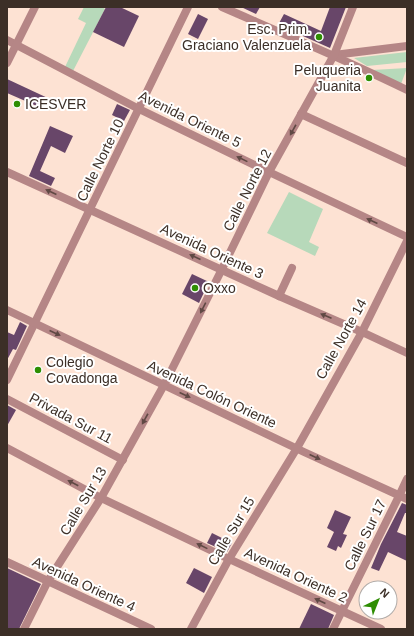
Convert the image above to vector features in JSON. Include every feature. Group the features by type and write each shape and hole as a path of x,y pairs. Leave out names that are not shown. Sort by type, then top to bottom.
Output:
{"street":[{"path":"7,63 35,7"},
{"name":"Calle Norte 10","path":"7,380 188,7"},
{"path":"222,7 334,55 407,90"},
{"name":"Calle Norte 12","path":"164,385 269,172 334,55 353,7"},
{"name":"Avenida Oriente 5","path":"7,40 139,109 407,237"},
{"path":"334,55 407,46"},
{"path":"301,114 407,163"},
{"name":"Avenida Oriente 3","path":"7,172 222,269 278,296 407,353"},
{"name":"Calle Norte 14","path":"297,448 362,332 407,241"},
{"path":"278,296 292,268"},
{"name":"Avenida Colón Oriente","path":"7,310 403,497"},
{"name":"Calle Sur 13","path":"24,629 48,582 101,498 164,385"},
{"name":"Privada Sur 11","path":"7,399 123,460"},
{"name":"Avenida Oriente 2","path":"7,448 101,498 381,629"},
{"name":"Calle Sur 15","path":"190,629 229,559 297,448"},
{"name":"Calle Sur 17","path":"333,629 403,497 407,479"},
{"name":"Avenida Oriente 4","path":"7,562 151,629"}],"green space":[{"path":"84,7 102,7 105,9 73,71 65,67 86,23 78,19"},
{"path":"407,52 407,62 367,66 354,58"},
{"path":"407,68 401,84 372,70"},
{"path":"289,192 323,209 309,242 319,247 315,256 267,233"}],"building":[{"path":"106,7 120,7 139,16 124,47 93,32"},
{"path":"241,7 260,7 256,14"},
{"name":"Esc. Prim. Graciano Valenzuela","path":"330,7 346,7 330,48 278,25 284,14 321,31"},
{"path":"198,14 208,19 198,39 188,34"},
{"path":"7,79 52,100 46,110 7,93"},
{"path":"117,104 130,110 124,121 112,115"},
{"path":"50,126 73,136 65,153 51,146 40,171 55,178 51,186 29,176"},
{"name":"Oxxo","path":"192,274 209,282 199,303 182,294"},
{"path":"20,322 27,326 16,350 13,349 7,360 7,332 14,335"},
{"path":"7,405 16,410 7,426"},
{"path":"402,503 407,505 407,513 405,513 397,532 407,536 407,561 388,552 379,571 371,568 381,544"},
{"path":"335,510 351,517 343,534 347,535 341,548 338,546 336,551 327,547 334,532 327,528"},
{"path":"212,533 232,543 227,552 207,543"},
{"path":"7,568 41,584 19,629 7,629"},
{"path":"194,568 212,577 204,593 186,583"},
{"path":"311,604 334,615 328,629 299,629"}],"place":[{"name":"Esc. Prim. Graciano Valenzuela","path":"319,37"},
{"name":"Peluqueria Juanita","path":"369,78"},
{"name":"ICESVER","path":"17,104"},
{"name":"Oxxo","path":"195,288"},
{"name":"Colegio Covadonga","path":"38,370"}]}
